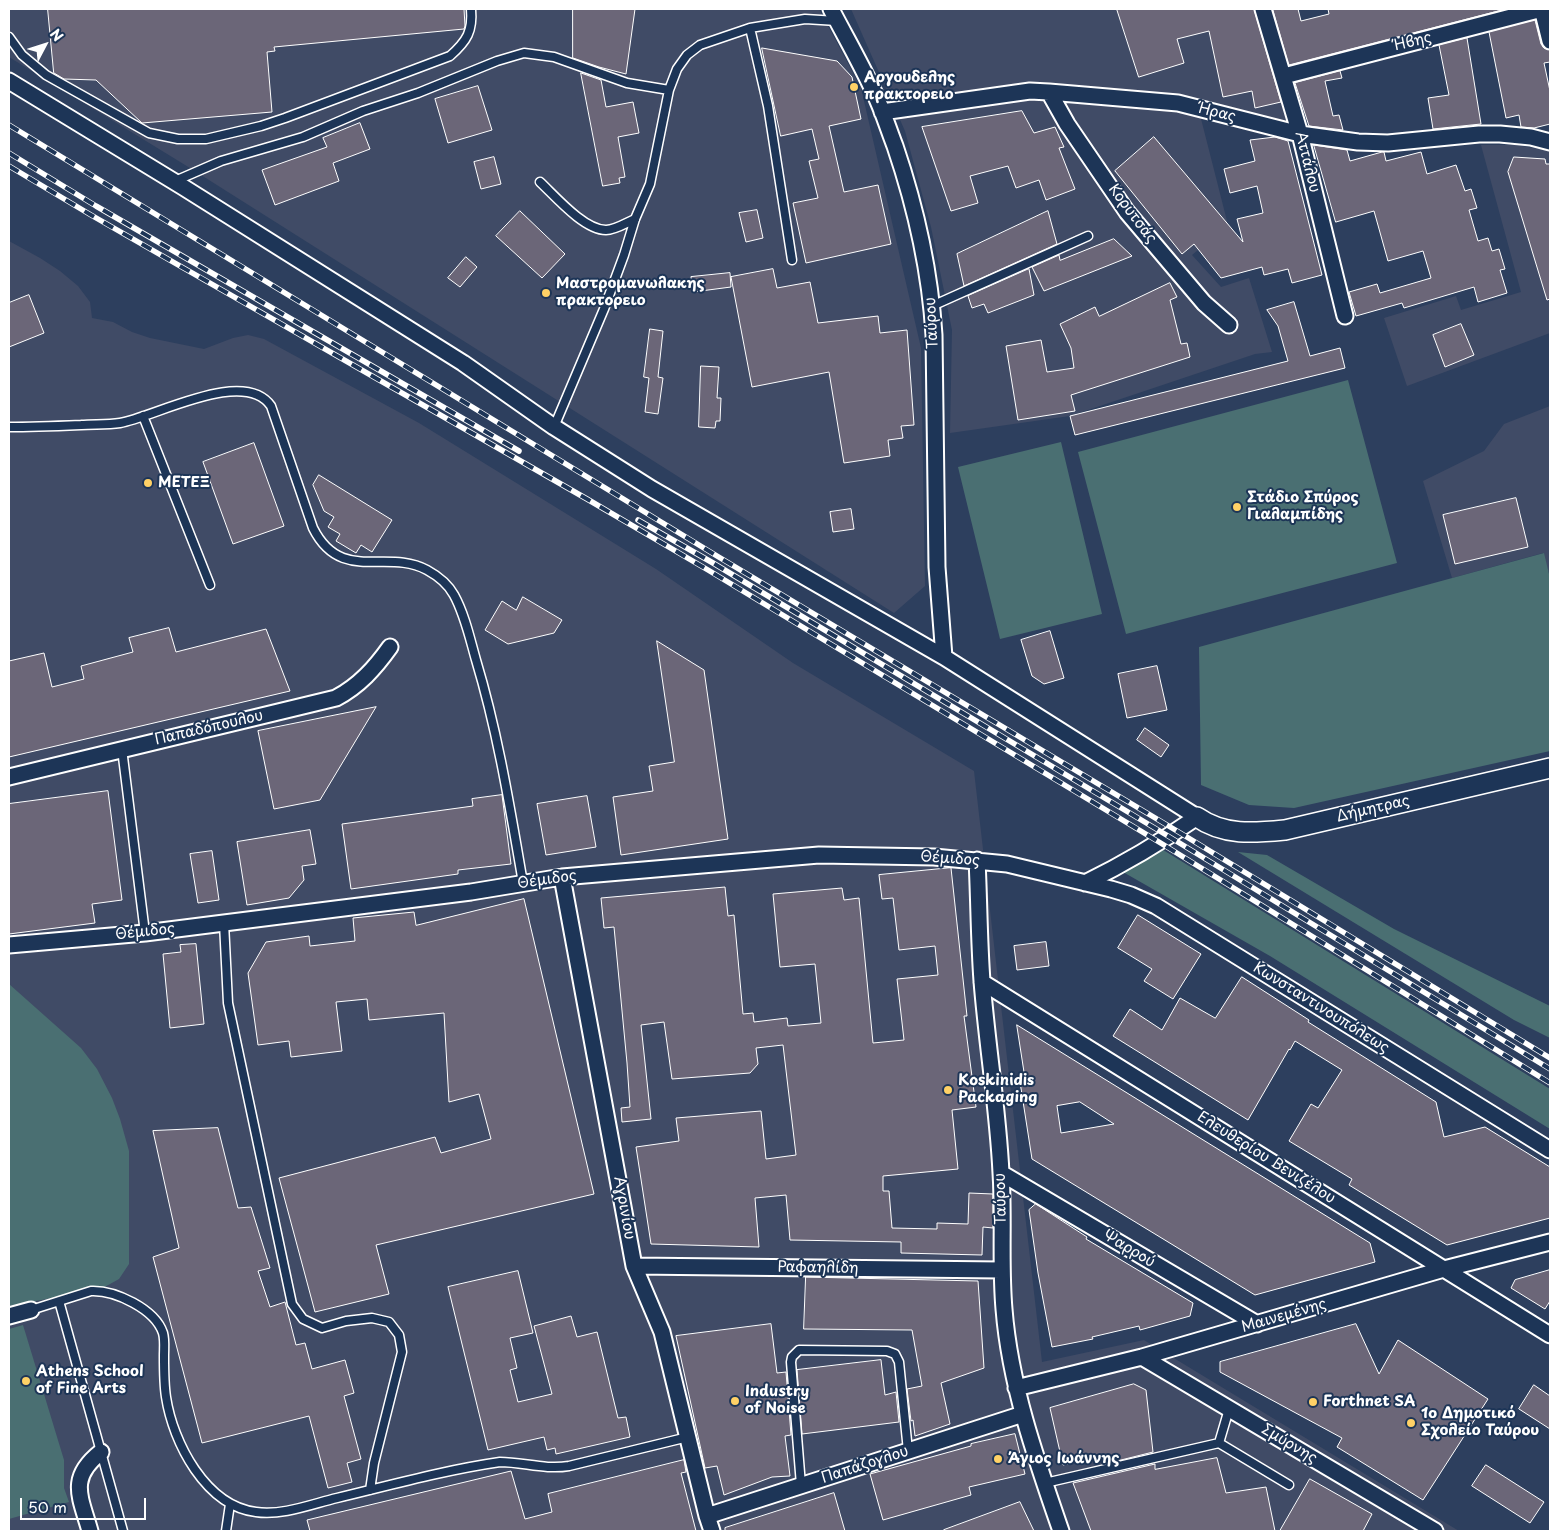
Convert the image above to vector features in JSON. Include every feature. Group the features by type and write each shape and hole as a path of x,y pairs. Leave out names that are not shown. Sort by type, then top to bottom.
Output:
{"street":[{"name":"Αττάλου","path":"1263,9 1300,134 1345,316"},
{"name":"Ήβης","path":"1284,76 1542,9"},
{"path":"1542,9 1550,41"},
{"name":"Ταύρου","path":"834,15 874,91 882,112 904,173 921,234 929,278 932,306 937,567 944,657"},
{"path":"9,81 455,358 554,427 652,489 944,657 1197,817 1111,870 1085,882"},
{"name":"Ήρας","path":"882,112 1030,91 1178,104 1300,134 1358,142 1388,143 1493,134 1531,137 1550,142"},
{"name":"Κορυτσάς","path":"1049,92 1067,124 1127,212 1204,303 1229,325"},
{"name":"Παπαδόπουλου","path":"9,777 336,698 349,691 364,679 390,647"},
{"name":"Δήμητρας","path":"1197,817 1208,825 1224,830 1246,833 1285,830 1550,768"},
{"name":"Θέμιδος","path":"9,945 145,933 471,892 562,876 819,855 879,855 977,860 1007,864 1085,882"},
{"name":"Ταύρου","path":"977,860 982,982 1001,1173 1001,1270 1009,1353 1016,1388 1061,1531"},
{"name":"Αγρινίου","path":"562,876 634,1266 662,1332 712,1531"},
{"name":"Κωνσταντινουπόλεως","path":"1085,882 1131,895 1156,906 1550,1150"},
{"name":"Ελευθερίου Βενιζέλου","path":"982,982 1550,1335"},
{"name":"Ψαρρού","path":"1001,1173 1257,1324"},
{"name":"Μαινεμένης","path":"1016,1388 1142,1357 1444,1269 1550,1242"},
{"name":"Ραφαηλίδη","path":"634,1266 1001,1270"},
{"path":"9,1316 31,1310"},
{"name":"Σμύρνης","path":"1142,1357 1435,1531"},
{"name":"Παπάζογλου","path":"707,1516 1024,1414"},
{"path":"90,1531 81,1500 80,1476 89,1462 101,1452"}],"lane":[{"path":"9,37 22,55 46,75 149,133 178,140 206,139 261,126 285,118 450,56 460,47 470,33 471,9"},
{"path":"554,427 604,309 635,219 650,184 669,90 677,69 687,55 700,45 750,28 834,15"},
{"path":"750,28 768,106 792,260"},
{"path":"174,182 221,161 302,137 363,111 418,94 524,52 554,57 627,83 669,90"},
{"path":"540,182 565,206 594,228 606,230 635,219"},
{"path":"932,306 1088,236"},
{"path":"9,427 119,423 186,401 216,394 242,392 260,395 266,399 271,406 318,539 336,554 358,562 401,561 428,570 446,583 460,608 491,711 524,883"},
{"path":"143,416 210,584"},
{"path":"122,749 145,933"},
{"path":"224,923 228,1003 292,1304 303,1319 322,1328 346,1321 372,1318 389,1322 399,1335 402,1352 374,1463 370,1490"},
{"path":"31,1310 91,1292 107,1292 121,1297 150,1314 164,1337 166,1398 179,1440 190,1463 215,1493 230,1504 250,1511 275,1513 500,1462 548,1468 569,1466 688,1437"},
{"path":"59,1301 123,1531"},
{"path":"801,1485 791,1362 792,1357 799,1350 887,1350 895,1354 899,1362 908,1451"},
{"path":"1219,1443 1229,1409"},
{"path":"1045,1483 1219,1443 1289,1485"},
{"path":"226,1531 230,1504"}],"shaded area":[{"path":"9,9 819,9 861,88 921,348 925,586 894,613 190,168 9,57"},
{"path":"851,9 1259,9 1289,123 1197,103 1228,225 1192,255 1221,287 1249,278 1272,352 1255,354 1070,416 950,433 952,330 931,227 905,131"},
{"path":"1481,145 1516,145 1550,151 1550,333 1407,386 1384,318 1456,296 1461,310 1521,292"},
{"path":"9,241 60,271 78,286 90,302 92,318 113,322 132,332 150,338 204,349 233,338 248,335 264,339 419,423 656,569 793,663 974,771 1042,1362 1144,1340 1459,1531 9,1531"},
{"path":"1550,406 1550,578 1543,553 1452,578 1423,481 1484,451 1504,424"}],"green space":[{"name":"Στάδιο Σπύρος Γιαλαμπίδης","path":"1348,380 1397,563 1126,634 1078,452"},
{"path":"1061,442 1102,614 1000,639 958,467"},
{"path":"1544,553 1550,578 1550,751 1294,808 1249,805 1201,785 1199,647"},
{"path":"1160,848 1550,1089 1550,1129 1270,956 1123,872"},
{"path":"1238,852 1267,855 1394,929 1550,1006 1550,1038 1514,1020"},
{"path":"9,984 81,1048 97,1069 112,1098 129,1151 129,1264 119,1279 101,1289 9,1306"},
{"name":"Athens School of Fine Arts","path":"23,1325 64,1460 64,1488 69,1502 9,1519 9,1329"}],"building":[{"path":"48,9 464,9 465,26 464,29 274,47 275,51 267,52 272,112 142,123 96,80 64,79 54,73"},
{"path":"573,9 635,9 626,74 573,58"},
{"path":"1117,9 1254,9 1281,102 1255,108 1252,91 1223,97 1209,31 1177,39 1184,63 1139,77"},
{"path":"1273,9 1298,9 1301,21 1329,14 1328,9 1506,9 1289,65"},
{"path":"1535,20 1541,44 1544,48 1550,50 1550,62 1544,63 1550,91 1550,124 1534,128 1521,127 1519,115 1506,118 1489,32"},
{"path":"1467,38 1481,124 1433,129 1428,98 1449,95 1439,45"},
{"path":"762,48 837,61 852,77 861,119 829,126 844,192 878,185 891,244 806,263 793,203 818,198 809,161 819,159 812,129 781,136"},
{"path":"1340,71 1342,78 1325,81 1333,116 1339,115 1343,130 1309,126 1295,83"},
{"path":"581,73 601,80 606,107 633,102 639,133 618,137 625,177 619,178 620,183 603,186"},
{"path":"478,86 492,130 448,143 435,99"},
{"path":"1022,111 1034,133 1055,127 1064,147 1059,148 1075,189 1046,200 1039,180 1016,188 1008,166 970,176 978,203 951,211 922,127"},
{"path":"360,123 370,149 333,163 339,181 275,205 262,170 327,147 323,138"},
{"path":"1154,137 1243,242 1237,219 1263,213 1257,186 1230,193 1224,169 1255,161 1250,140 1275,137 1288,141 1322,275 1292,283 1288,269 1264,275 1262,267 1221,278 1194,244 1182,254 1115,171"},
{"path":"1314,145 1347,150 1350,161 1382,152 1384,152 1386,161 1421,152 1427,174 1456,165 1465,191 1471,189 1477,208 1469,210 1478,241 1488,238 1492,251 1499,249 1505,269 1500,270 1507,293 1478,302 1474,287 1404,308 1402,303 1356,316 1349,292 1377,284 1380,293 1431,278 1423,251 1388,261 1374,211 1336,222"},
{"path":"494,157 501,184 481,189 474,162"},
{"path":"1514,157 1545,159 1546,164 1550,164 1550,299 1547,300 1508,172"},
{"path":"757,210 763,238 746,242 739,213"},
{"path":"520,211 565,254 542,278 496,236"},
{"path":"1048,211 1057,244 964,286 957,254"},
{"path":"1114,239 1132,256 1044,291 1032,267 1059,255 1060,260"},
{"path":"466,257 477,267 460,287 448,278"},
{"path":"773,269 777,288 810,282 818,323 878,316 880,333 907,330 914,425 901,426 903,438 888,440 890,456 844,463 829,372 752,387 731,277"},
{"path":"1029,269 1034,295 988,313 984,304 972,308 968,296"},
{"path":"730,273 731,287 693,292 691,277"},
{"path":"1170,283 1177,297 1170,300 1181,344 1187,343 1190,357 1071,395 1075,411 1018,420 1006,346 1041,340 1047,372 1074,368 1071,348 1060,324 1095,307 1099,316"},
{"path":"29,295 44,333 9,347 9,303"},
{"path":"1294,302 1310,356 1340,348 1345,368 1075,435 1070,416 1288,361 1278,326 1267,310"},
{"path":"1461,324 1474,355 1445,367 1433,335"},
{"path":"650,329 663,331 658,377 663,378 658,414 645,412 649,378 644,377"},
{"path":"701,366 719,367 717,398 721,398 720,421 716,421 715,428 699,427"},
{"path":"254,443 284,526 233,544 203,462"},
{"path":"319,475 392,520 372,552 361,545 356,553 336,541 340,534 328,527 334,517 324,511 313,485"},
{"path":"1516,498 1528,547 1455,564 1443,515"},
{"path":"851,509 854,529 833,532 830,512"},
{"path":"523,597 562,620 554,633 508,644 485,630 502,601 516,610"},
{"path":"169,628 176,652 266,629 290,691 9,757 9,661 44,653 52,687 84,679 81,666 133,652 129,638"},
{"path":"1050,631 1064,678 1044,684 1032,676 1021,640"},
{"path":"657,641 704,670 728,839 621,855 613,797 653,791 649,766 674,762"},
{"path":"1157,666 1167,710 1127,718 1118,674"},
{"path":"376,707 320,800 274,809 258,731"},
{"path":"1145,728 1169,745 1161,757 1137,740"},
{"path":"108,791 122,900 92,904 95,923 9,934 9,804"},
{"path":"502,795 511,864 458,870 458,874 351,889 342,824 473,806 472,799"},
{"path":"587,796 596,847 546,855 537,804"},
{"path":"310,830 316,864 302,866 304,880 289,898 247,905 237,842"},
{"path":"212,851 219,900 198,903 190,854"},
{"path":"951,868 967,1016 964,1016 976,1107 952,1110 958,1169 883,1176 883,1191 889,1191 892,1228 937,1229 937,1223 968,1224 969,1193 993,1194 993,1228 983,1227 982,1255 901,1253 901,1242 790,1240 786,1195 755,1198 759,1247 651,1244 636,1147 679,1141 676,1118 761,1111 766,1159 796,1155 783,1045 756,1048 758,1064 750,1073 672,1079 664,1022 641,1025 651,1119 622,1122 621,1108 630,1107 627,1063 614,927 604,928 601,898 725,887 728,916 734,915 743,1014 753,1013 754,1022 787,1018 788,1026 821,1023 815,964 780,967 773,894 842,888 844,900 859,898 873,1043 904,1040 897,979 938,975 935,946 899,950 893,898 882,899 879,875"},
{"path":"524,899 594,1194 376,1245 389,1294 315,1312 279,1178 435,1137 441,1153 491,1139 479,1094 449,1102 444,1013 369,1020 367,999 336,1002 342,1051 291,1057 289,1041 258,1045 248,973 266,942 309,936 310,946 355,941 353,918 414,912 416,925"},
{"path":"1138,915 1201,954 1173,999 1144,981 1152,969 1118,948"},
{"path":"1046,942 1049,966 1017,970 1014,946"},
{"path":"196,944 204,1024 170,1028 163,954 181,952 180,945"},
{"path":"1242,977 1309,1020 1308,1022 1436,1102 1444,1137 1485,1127 1550,1167 1550,1218 1447,1245 1349,1185 1352,1179 1289,1141 1311,1104 1318,1108 1342,1070 1295,1041 1248,1120 1113,1036 1130,1009 1162,1030 1180,998 1215,1018"},
{"path":"1017,1025 1370,1243 1375,1262 1255,1295 1032,1159 1020,1082 1025,1081","holes":["1080,1102 1114,1124 1061,1133 1057,1106"]},
{"path":"218,1128 238,1208 251,1207 270,1268 258,1271 270,1307 285,1302 296,1345 305,1343 312,1369 345,1360 354,1393 344,1396 361,1459 347,1463 352,1482 328,1488 309,1416 202,1443 153,1257 179,1248 153,1131"},
{"path":"1036,1204 1087,1237 1086,1239 1193,1303 1190,1316 1140,1330 1139,1326 1092,1337 1093,1339 1052,1347 1038,1273 1029,1210"},
{"path":"1550,1270 1550,1301 1545,1309 1511,1288 1515,1280"},
{"path":"518,1271 533,1333 510,1338 517,1368 510,1370 518,1402 552,1394 534,1326 571,1316 577,1337 597,1332 618,1418 626,1417 630,1437 556,1454 555,1448 547,1450 544,1437 488,1450 448,1287"},
{"path":"806,1277 978,1281 984,1368 941,1383 950,1424 915,1436 907,1389 922,1386 912,1330 804,1329"},
{"name":"Industry of Noise","path":"771,1324 777,1373 786,1372 791,1435 785,1436 790,1476 772,1477 724,1495 717,1466 705,1468 676,1336"},
{"path":"1356,1324 1379,1374 1398,1340 1488,1399 1423,1500 1337,1447 1342,1438 1220,1372 1220,1362"},
{"path":"881,1360 885,1395 896,1392 899,1422 802,1434 797,1370"},
{"path":"1134,1384 1146,1390 1153,1452 1109,1463 1106,1455 1063,1465 1050,1408"},
{"path":"1534,1385 1550,1396 1550,1429 1519,1409"},
{"path":"1015,1434 1025,1474 969,1487 971,1495 883,1520 870,1474 971,1446 971,1444"},
{"path":"1217,1458 1226,1493 1266,1487 1275,1531 1091,1531 1073,1483 1155,1464 1155,1469"},
{"path":"684,1460 686,1472 681,1473 696,1531 310,1531 307,1520 511,1471 525,1519 552,1512 548,1494"},
{"path":"1486,1465 1544,1502 1530,1523 1472,1486"},
{"path":"1310,1479 1372,1514 1363,1531 1280,1531"},
{"path":"834,1493 845,1531 725,1531 725,1528"},
{"path":"1020,1502 1034,1531 944,1530"}],"railway":[{"path":"9,125 717,556 1177,831 1550,1058"},
{"path":"9,153 96,206 519,451"},
{"path":"9,166 708,570 1159,842 1550,1083"},
{"path":"638,520 1168,836 1550,1069"}],"place":[{"name":"Αργουδελης πρακτορειο","path":"854,87"},
{"name":"Μαστρομανωλακης πρακτορειο","path":"546,293"},
{"name":"ΜΕΤΕΞ","path":"148,483"},
{"name":"Στάδιο Σπύρος Γιαλαμπίδης","path":"1237,507"},
{"name":"Koskinidis Packaging","path":"948,1090"},
{"name":"Athens School of Fine Arts","path":"26,1381"},
{"name":"Industry of Noise","path":"735,1401"},
{"name":"Forthnet SA","path":"1313,1402"},
{"name":"1ο Δημοτικό Σχολείο Ταύρου","path":"1411,1423"},
{"name":"Άγιος Ιωάννης","path":"998,1459"}]}
